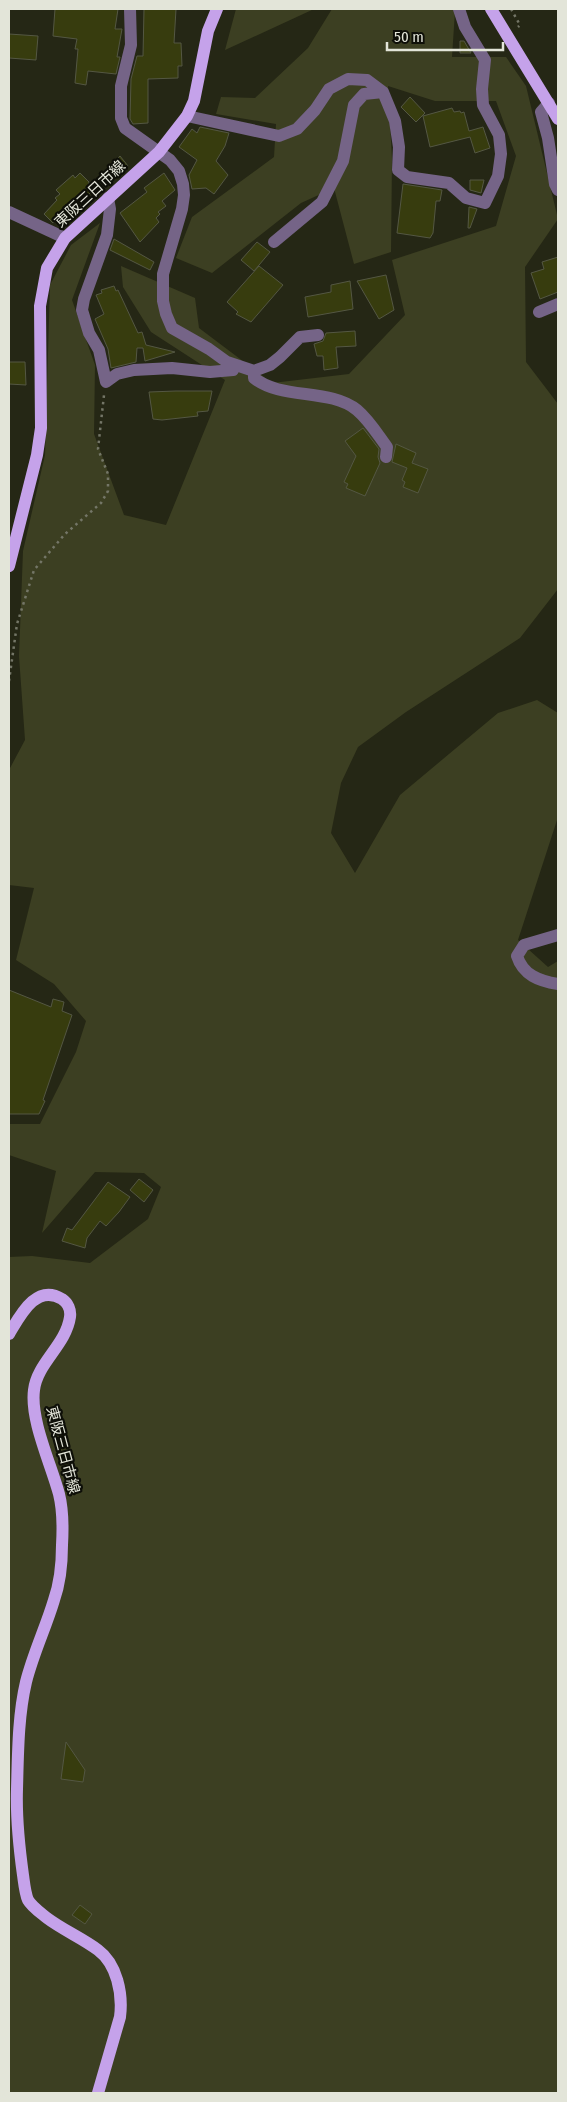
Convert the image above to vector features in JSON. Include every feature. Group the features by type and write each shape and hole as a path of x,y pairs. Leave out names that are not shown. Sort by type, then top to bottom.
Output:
{"main road":[{"name":"東阪三日市線","path":"9,566 37,455 41,428 40,306 47,268 65,238 159,152 187,116 194,101 208,31 217,9"},
{"path":"491,9 558,119"},
{"name":"東阪三日市線","path":"9,1334 27,1306 35,1299 48,1294 58,1296 66,1301 70,1308 67,1327 39,1373 34,1389 35,1414 61,1502 62,1546 60,1576 55,1599 26,1681 21,1712 17,1791 18,1826 28,1900 50,1920 100,1951 108,1960 118,1984 121,2007 120,2017 98,2093"}],"street":[{"path":"130,9 131,45 121,86 121,118 125,128 170,160 180,172 184,195 163,274 163,302 172,328 210,349 226,362 254,371 275,361 300,337 318,335"},
{"path":"187,116 279,136 297,129 315,110 329,89 348,79 367,80 383,92 395,121 399,147 398,170 407,177 449,183 466,198 485,203 498,176 501,154 499,135 483,105 482,89 485,60 465,27 459,9"},
{"path":"274,242 322,202 343,161 354,105 364,94 383,92"},
{"path":"549,103 541,112 548,138 555,184 558,190"},
{"path":"108,198 110,209 107,235 84,299 82,310 89,333 99,350 106,382 117,374 134,370 172,368 210,372 233,370 235,365"},
{"path":"9,212 65,238"},
{"path":"539,312 558,304"},
{"path":"254,371 254,378 260,383 300,394 339,401 357,410 387,447 386,457"},
{"path":"558,935 524,945 517,956 521,967 534,977 558,984"}],"path":[{"path":"9,681 17,624 34,570 65,534 101,503 108,491 108,474 98,449 106,382"}],"green space":[{"path":"236,9 314,9 225,50"},
{"path":"332,9 454,9 452,57 506,57 526,86 558,219 525,267 526,362 558,404 558,589 520,638 406,712 358,747 341,783 331,833 355,873 400,795 498,713 537,700 558,713 558,817 518,940 548,967 558,961 558,2093 9,2093 9,1257 32,1256 90,1263 148,1219 161,1187 144,1173 95,1172 42,1233 56,1171 9,1155 9,1124 40,1124 76,1052 86,1021 54,984 16,960 34,888 9,885 9,770 25,740 19,656 23,551 45,455 50,285 71,245 100,223 72,300 95,365 94,434 124,515 166,525 225,380 151,332 123,287 121,266 195,298 199,328 272,383 349,374 405,315 392,260 496,226 516,156 496,101 435,101 388,86 392,159 391,252 354,264 334,188 301,203 212,273 176,258 192,217 274,157 276,124 216,114 221,97 255,98 308,48"}],"building":[{"path":"55,9 118,9 115,29 122,29 117,57 120,57 116,74 88,71 86,85 75,83 78,49 75,49 77,39 53,36"},
{"path":"144,9 176,9 174,43 181,43 182,66 178,66 178,78 148,79 148,123 133,124 130,119 131,79 137,56 143,56"},
{"path":"9,34 38,36 36,60 9,58"},
{"path":"460,41 464,41 471,53 460,53"},
{"path":"410,97 425,113 416,122 401,107"},
{"path":"452,108 454,112 464,112 469,131 483,127 490,148 475,153 470,137 430,147 423,116"},
{"path":"200,127 229,133 225,146 216,161 228,175 214,194 206,188 192,189 189,175 197,160 179,147 192,129 197,133"},
{"path":"120,156 128,166 118,175 110,166"},
{"path":"80,173 89,182 88,187 92,191 73,210 70,207 58,221 56,219 53,223 44,214 60,194 56,190 73,175 75,178"},
{"path":"164,173 175,190 162,201 166,206 158,212 160,214 156,218 159,222 140,242 120,213 147,192 144,188"},
{"path":"470,180 484,180 481,193 470,190"},
{"path":"403,184 442,190 440,201 436,201 433,233 430,238 397,233"},
{"path":"469,207 477,209 470,228 468,228"},
{"path":"114,239 154,262 150,270 110,250"},
{"path":"257,242 270,252 254,271 241,260"},
{"path":"558,257 558,292 540,299 531,273 544,269 542,262"},
{"path":"259,266 283,285 251,322 236,314 238,312 227,302"},
{"path":"386,275 394,310 379,319 357,281"},
{"path":"350,281 353,309 308,317 305,297 331,292 331,285"},
{"path":"114,286 116,291 118,290 138,333 142,332 146,345 175,352 145,361 143,348 137,348 136,362 111,368 108,349 95,319 104,314 96,295 102,293 101,290"},
{"path":"355,331 356,346 336,347 338,368 324,370 323,356 317,356 314,344 323,341 326,333"},
{"path":"9,362 25,362 26,385 9,384"},
{"path":"212,391 208,411 197,412 198,416 162,420 153,419 149,392"},
{"path":"363,428 379,449 378,457 380,463 365,496 346,488 348,484 344,482 356,456 345,441"},
{"path":"396,444 416,453 412,463 428,469 418,493 403,487 405,482 402,480 407,468 392,462"},
{"path":"9,990 51,1007 53,999 64,1002 62,1011 72,1015 43,1100 45,1101 39,1114 9,1114"},
{"path":"139,1179 153,1190 144,1202 130,1190"},
{"path":"108,1182 130,1197 119,1212 106,1226 100,1221 87,1238 85,1248 62,1241 67,1228 72,1230"},
{"path":"66,1742 85,1770 83,1782 61,1779"},
{"path":"80,1905 92,1914 85,1924 72,1915"}]}
